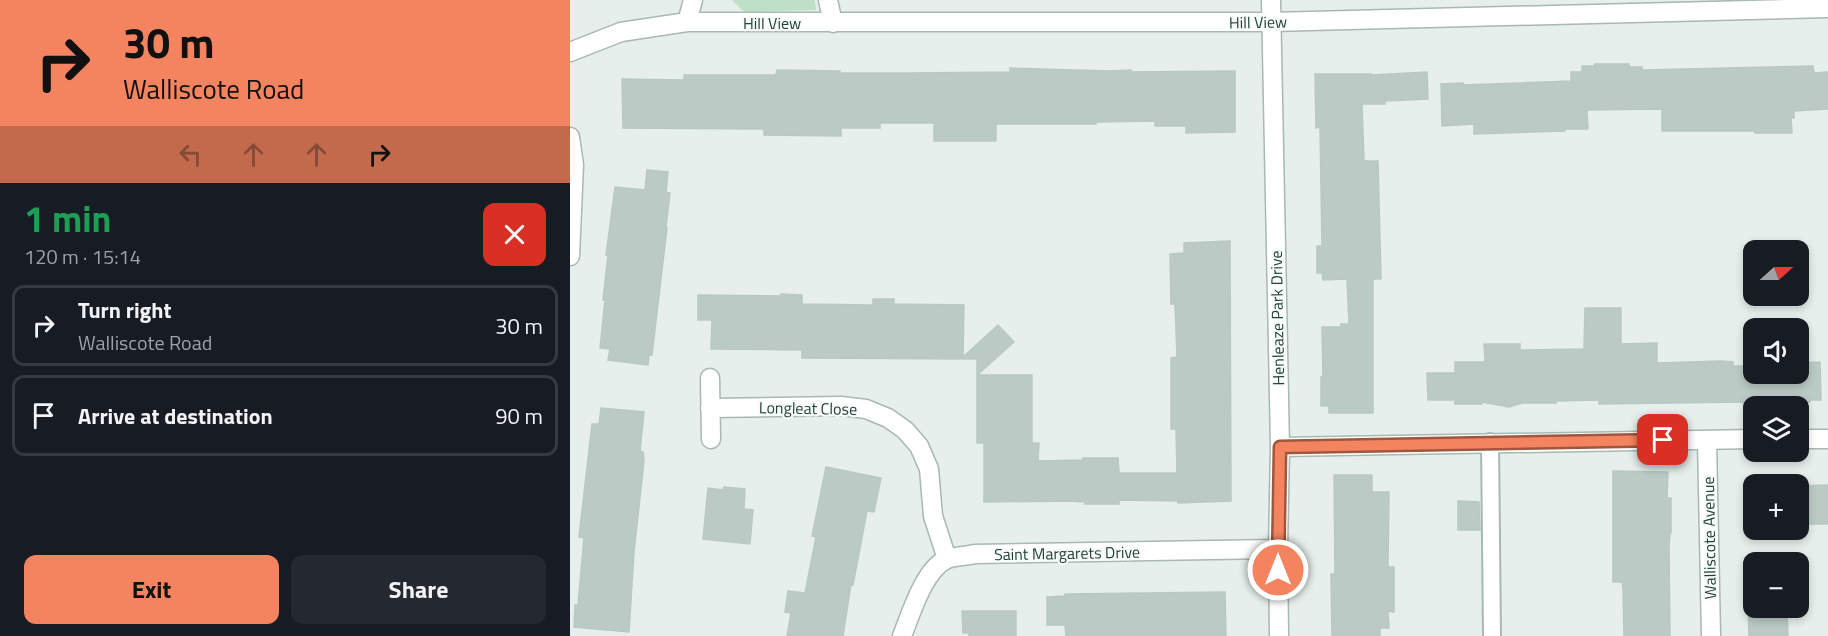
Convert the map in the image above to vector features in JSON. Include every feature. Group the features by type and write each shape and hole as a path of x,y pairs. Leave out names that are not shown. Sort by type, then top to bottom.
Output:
{"street":[{"path":"687,22 693,0"},
{"path":"828,0 834,23"},
{"name":"Henleaze Park Drive","path":"1271,0 1280,447 1279,636"},
{"name":"Hill View","path":"570,52 621,32 687,22 1271,22 1828,8"},
{"path":"570,137 574,165 570,256"},
{"path":"710,378 711,439"},
{"name":"Longleat Close","path":"710,408 841,406 866,409 888,418 905,430 919,446 929,469 933,516 947,559"},
{"path":"1280,447 1743,439"},
{"path":"1809,439 1828,439"},
{"name":"Walliscote Avenue","path":"1707,440 1711,636"},
{"name":"Saint Margarets Drive","path":"947,559 975,554 1278,549"},
{"path":"902,636 932,571 947,559"}],"lane":[{"path":"1490,442 1492,636"}],"green space":[{"path":"732,0 815,0 816,10 744,12"}],"building":[{"path":"1595,64 1629,64 1629,67 1642,67 1642,70 1813,66 1814,73 1828,72 1828,109 1794,111 1794,118 1791,118 1792,133 1662,131 1662,109 1587,110 1588,129 1565,129 1565,131 1474,134 1474,124 1442,126 1441,84 1571,81 1571,72 1582,72 1582,66 1594,66"},
{"path":"1010,68 1131,70 1131,72 1235,71 1235,132 1186,133 1186,126 1155,126 1155,121 1096,122 1096,124 996,124 996,141 934,141 934,123 880,123 880,128 841,128 841,136 764,135 764,129 623,128 622,79 684,80 684,75 776,75 777,70 908,73 1010,72"},
{"path":"1427,72 1428,99 1362,104 1364,161 1378,161 1381,279 1373,279 1373,413 1329,413 1329,406 1321,406 1322,327 1341,327 1341,324 1349,324 1347,279 1323,280 1322,273 1317,273 1317,246 1322,246 1320,127 1316,128 1315,74 1371,75"},
{"path":"647,170 668,172 666,192 670,193 652,355 649,355 648,365 608,360 610,349 600,348 608,255 606,255 615,187 645,190"},
{"path":"1230,241 1231,501 1178,503 1178,501 1119,500 1119,504 1085,504 1085,502 1071,501 984,502 984,443 977,443 977,375 1032,375 1032,443 1039,443 1038,461 1118,458 1119,473 1177,473 1176,429 1171,429 1171,358 1177,357 1175,304 1171,304 1170,254 1184,253 1184,243"},
{"path":"781,294 802,295 802,304 873,305 873,299 894,299 894,304 964,305 963,357 998,325 1014,342 977,375 977,359 802,358 802,350 711,349 712,320 698,320 698,295 781,296"},
{"path":"1585,308 1621,308 1621,344 1657,343 1657,363 1733,362 1733,366 1743,366 1743,384 1809,384 1809,362 1820,362 1821,400 1810,400 1809,402 1809,396 1743,396 1743,402 1599,404 1599,400 1522,403 1509,407 1482,402 1482,404 1455,404 1455,400 1428,400 1427,373 1455,373 1455,362 1485,362 1484,344 1520,344 1520,350 1584,349"},
{"path":"601,408 644,412 640,451 643,452 644,461 634,552 629,632 574,627 584,538 579,537 592,424 599,424"},
{"path":"826,467 881,478 874,512 867,511 853,585 851,584 843,636 787,636 791,613 785,612 788,591 805,593 816,537 812,536"},
{"path":"1613,471 1668,472 1667,498 1671,498 1670,636 1624,636 1622,582 1613,582"},
{"path":"1334,475 1372,475 1372,492 1389,492 1388,567 1394,567 1394,612 1388,611 1389,628 1380,628 1380,636 1332,636 1331,574 1335,574"},
{"path":"1828,485 1828,524 1809,524 1809,486"},
{"path":"724,487 745,489 744,509 753,510 750,544 703,539 708,488 723,490"},
{"path":"1458,501 1479,502 1480,530 1458,530"},
{"path":"1225,592 1226,636 1066,636 1065,625 1047,625 1047,597 1065,596 1065,594"},
{"path":"962,611 1016,611 1016,636 969,636 969,633 963,633"},
{"path":"1748,618 1787,618 1788,636 1749,636"}],"route":[{"path":"1278,570 1280,447 1663,440"}]}
